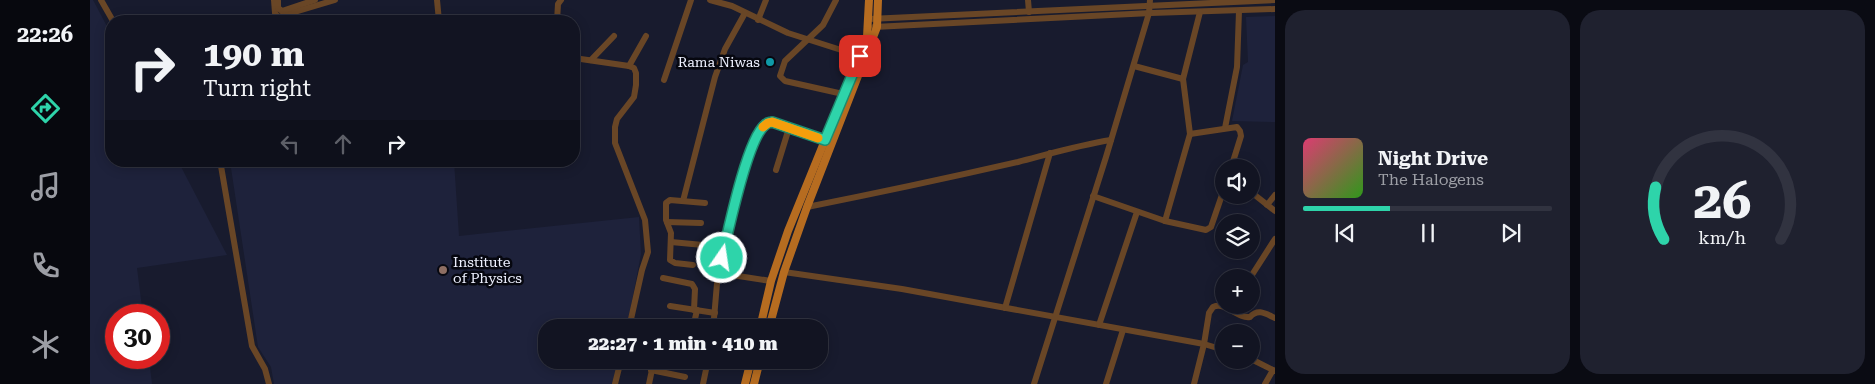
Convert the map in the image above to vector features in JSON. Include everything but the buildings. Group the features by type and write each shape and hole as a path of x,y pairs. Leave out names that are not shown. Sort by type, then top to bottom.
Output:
{"main road":[{"path":"762,319 771,282 789,228 860,56 869,23 870,0"},
{"path":"771,319 784,272 798,232 877,27 878,0"},
{"path":"789,228 798,232"},
{"path":"745,384 749,369"},
{"path":"754,384 758,369"}],"street":[{"path":"101,0 110,15"},
{"path":"276,0 278,8 282,10 315,0"},
{"path":"275,15 276,0"},
{"path":"292,15 335,0"},
{"path":"437,0 438,15"},
{"path":"558,15 558,4 561,0"},
{"path":"664,80 691,0"},
{"path":"710,0 732,6 788,33 860,56"},
{"path":"758,20 766,0"},
{"path":"836,0 823,25 785,61 780,73 782,78 843,94"},
{"path":"1028,0 1029,12"},
{"path":"1082,0 1083,9"},
{"path":"869,23 877,27 1189,2 1275,0"},
{"path":"869,23 878,19 1150,6 1200,12 1275,9"},
{"path":"1034,384 1134,66 1150,6"},
{"path":"1225,128 1237,67 1239,11"},
{"path":"1165,220 1190,134 1183,79 1200,12"},
{"path":"683,201 715,77 725,49 745,13"},
{"path":"591,60 614,36"},
{"path":"629,66 646,36"},
{"path":"580,59 629,66 634,68 636,74 634,97 617,119 615,127 615,144 645,220 648,252 642,270 633,319"},
{"path":"1134,66 1183,79"},
{"path":"714,319 718,273 735,202 758,134 768,123 772,122 825,140"},
{"path":"1190,134 1237,127 1241,136 1234,159"},
{"path":"776,170 789,128"},
{"path":"808,207 1111,140"},
{"path":"1005,308 1050,154"},
{"path":"221,167 252,346 264,369 268,384"},
{"path":"1267,204 1275,195"},
{"path":"1093,196 1137,212 1206,230 1211,227 1219,204"},
{"path":"1260,199 1275,211"},
{"path":"693,265 672,262 670,258 671,233 667,222 666,207 668,201 705,203"},
{"path":"1100,325 1137,212"},
{"path":"667,222 701,223"},
{"path":"671,242 703,244"},
{"path":"1256,269 1274,243"},
{"path":"784,272 902,289 1056,316 1215,347"},
{"path":"718,273 771,282"},
{"path":"663,278 692,284 695,289 694,319"},
{"path":"670,306 714,314"},
{"path":"1194,384 1204,344 1209,313 1215,306"},
{"path":"1260,312 1275,318"},
{"path":"1239,314 1242,317 1252,314"},
{"path":"1106,384 1122,330"},
{"path":"1260,363 1274,370 1265,384"},
{"path":"615,384 619,369"},
{"path":"703,384 706,369"},
{"path":"649,384 651,370 685,377"}],"shaded area":[{"path":"90,0 93,0 105,23 105,167 181,167 227,255 137,268 142,304 105,304 105,369 150,369 152,384 90,384"},
{"path":"1275,16 1275,122 1232,121 1243,65 1248,62 1246,17"},
{"name":"Institute of Physics","path":"234,167 454,167 459,236 639,217 641,254 629,319 538,319 538,369 617,369 614,384 274,384 271,367 258,347 231,168"}],"slow traffic":[{"path":"763,127 772,122 818,138"}],"place":[{"name":"Rama Niwas","path":"770,62"},
{"name":"Institute of Physics","path":"443,270"}],"route":[{"path":"722,258 744,171 758,134 764,125 772,122 825,140 860,56"}]}
